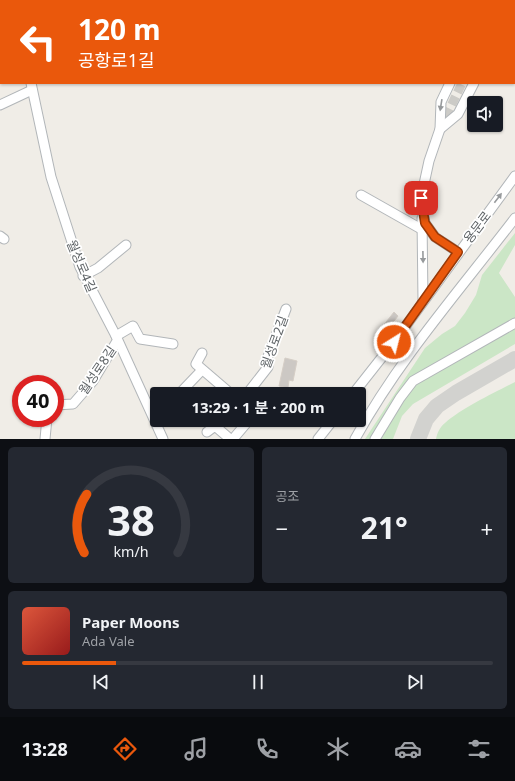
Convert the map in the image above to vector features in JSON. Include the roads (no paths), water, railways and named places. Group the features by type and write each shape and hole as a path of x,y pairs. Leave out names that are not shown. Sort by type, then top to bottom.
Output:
{"street":[{"path":"450,84 441,102 440,129 429,160 421,198 425,223 435,237 458,252"},
{"path":"440,129 458,114 473,84"},
{"path":"0,105 32,86"},
{"name":"월성로4길","path":"32,86 52,177 74,250 84,276 150,402"},
{"name":"용문로","path":"359,387 394,342 458,252 515,176"},
{"path":"361,196 422,230"},
{"path":"422,204 423,301"},
{"path":"355,439 380,397 400,368 515,218"},
{"path":"84,276 98,268 126,245"},
{"name":"월성로2길","path":"252,387 268,367 267,359 286,309"},
{"path":"375,439 400,398 413,381 515,323"},
{"path":"116,338 133,326 140,339 173,344"},
{"name":"월성로8길","path":"64,404 73,404 93,381 116,338"},
{"path":"202,353 196,364 223,387"},
{"path":"186,387 202,370"},
{"path":"207,432 215,426 232,439 243,427"},
{"path":"45,439 46,427"},
{"name":"월성로4길","path":"159,427 163,439"},
{"path":"318,439 327,427"}],"tunnel":[{"path":"440,129 462,84"}]}
